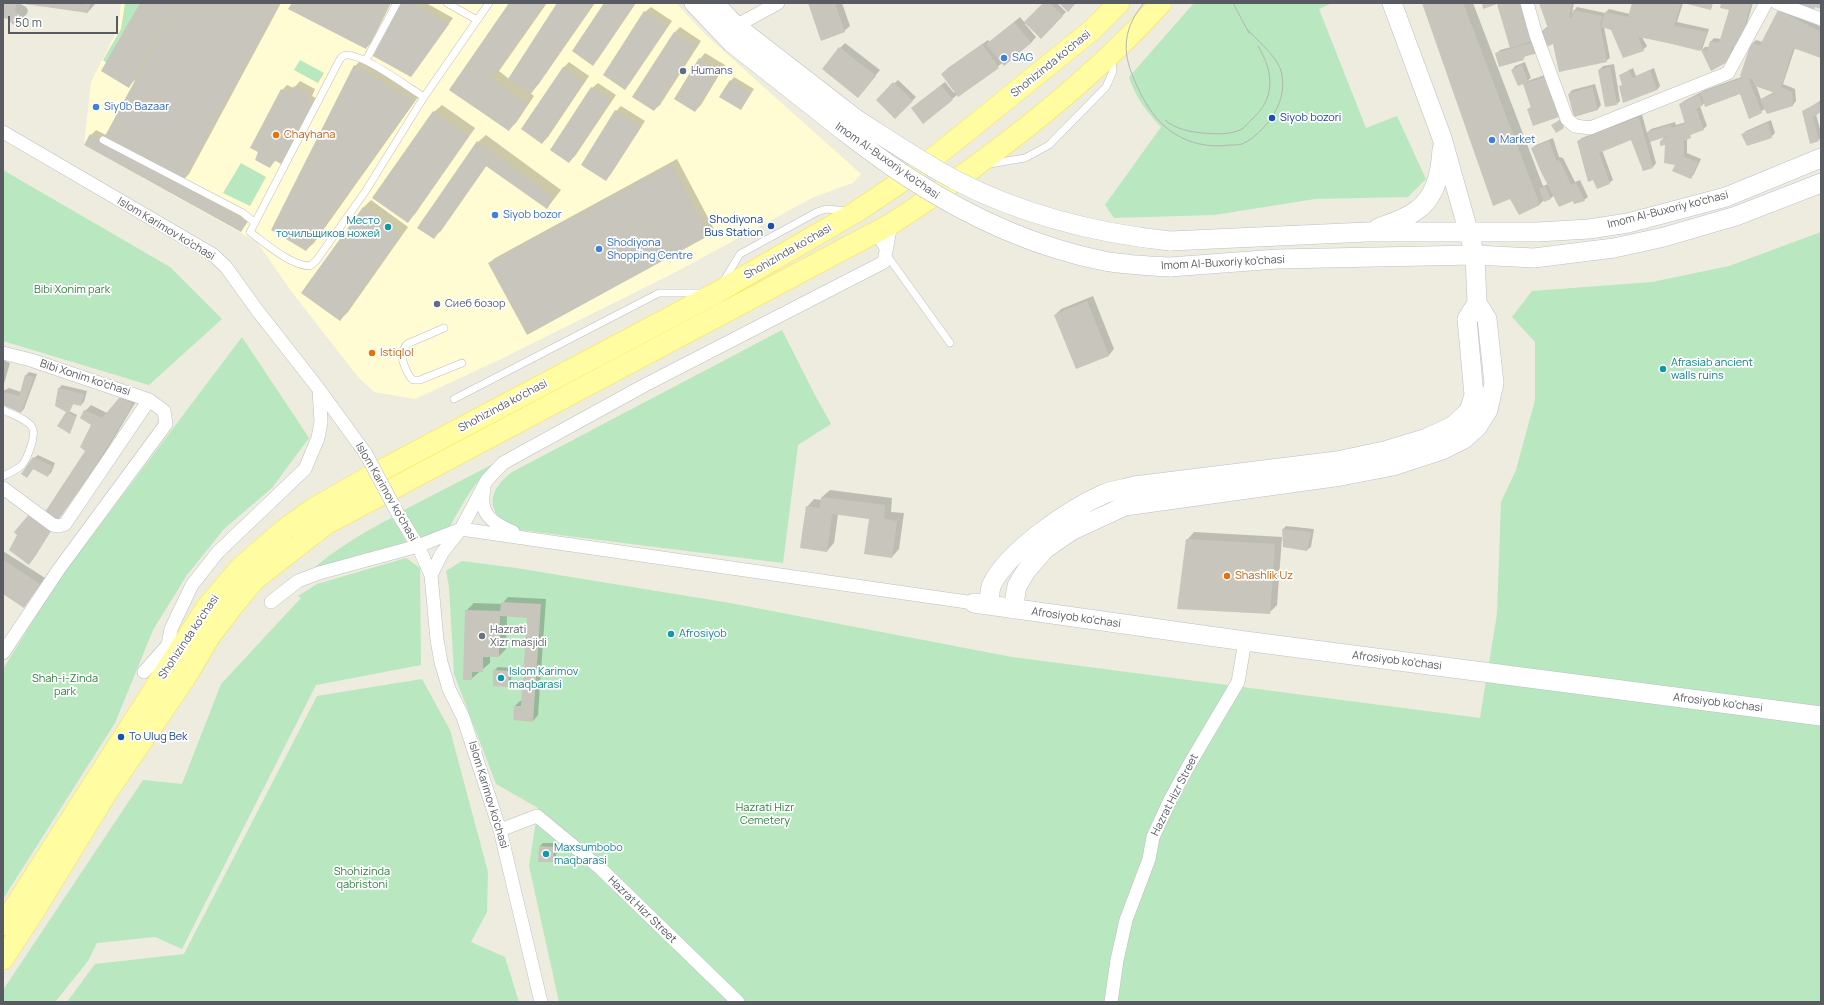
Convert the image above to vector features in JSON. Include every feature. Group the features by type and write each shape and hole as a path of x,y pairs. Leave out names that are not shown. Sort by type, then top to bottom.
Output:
{"main road":[{"name":"Shohizinda ko'chasi","path":"3,925 207,608 240,568 285,529 338,494 573,367 716,293 856,212 917,170 1092,30 1119,3"},
{"name":"Shohizinda ko'chasi","path":"3,959 107,792 185,678 210,636 254,580 326,524 883,228 975,167 1046,110 1112,53 1161,3"},
{"path":"1092,30 1112,53"}],"street":[{"name":"Imom Al-Buxoriy ko'chasi","path":"694,3 732,43 774,65"},
{"name":"Imom Al-Buxoriy ko'chasi","path":"714,3 774,65 851,126 908,178 949,203 992,225 1049,246 1104,261 1170,267 1277,259 1475,255 1534,258 1614,248 1664,237 1736,216 1821,183"},
{"path":"736,26 778,3"},
{"path":"1013,610 1017,586 1026,570 1045,549 1071,530 1125,506 1341,476 1393,466 1442,450 1464,438 1478,426 1488,410 1494,383 1487,318 1477,303 1475,255 1467,232 1442,138 1392,3"},
{"path":"1527,3 1536,35 1567,119 1575,126 1590,128 1728,73 1766,3"},
{"path":"1777,3 1821,19"},
{"name":"Imom Al-Buxoriy ko'chasi","path":"851,126 996,199 1050,219 1118,235 1170,241 1367,232 1538,232 1589,229 1628,222 1726,197 1821,158"},
{"name":"Islom Karimov ko'chasi","path":"3,132 212,254 226,267 366,454 398,514 418,546 431,575 437,640 441,662 449,689 463,717 500,830 540,998"},
{"path":"1367,232 1419,210 1427,200 1439,171 1442,138"},
{"path":"431,575 442,553 461,529 487,480 493,472 509,460 645,385 884,262 886,254 883,228"},
{"path":"271,602 298,581 319,573 418,546 461,529 981,604 992,585 1021,548 1044,529 1064,516 1105,494 1134,486 1337,461 1384,451 1427,438 1453,426 1469,411 1474,395 1466,319 1477,303"},
{"name":"Bibi Xonim ko'chasi","path":"3,353 31,360 149,400 164,411 166,424 59,569 3,653"},
{"path":"144,672 168,645 171,629 192,585 218,552 305,469 318,438 322,422 318,388"},
{"path":"3,488 53,525 59,526 65,524 149,400"},
{"path":"487,480 482,497 482,505 485,513 494,523 530,539"},
{"name":"Afrosiyob ko'chasi","path":"981,604 1013,610 1821,716"},
{"name":"Hazrat Hizr Street","path":"1111,1002 1116,960 1126,920 1148,859 1153,836 1189,765 1238,682 1246,641"},
{"name":"Hazrat Hizr Street","path":"500,830 537,816 600,868 738,1002"}],"lane":[{"path":"366,60 397,3"},
{"path":"447,3 477,20"},
{"path":"424,98 366,60 343,56 339,61 250,232 268,246 302,266 310,266 316,261 365,192 424,98 489,3"},
{"path":"975,167 1025,158 1049,145 1106,87 1112,71 1112,53"},
{"path":"103,140 243,214 255,223"},
{"path":"883,228 886,254 950,343"},
{"path":"454,399 659,294 716,293"},
{"path":"444,328 407,344 402,355 410,377 414,380 420,380 462,362"},
{"path":"3,410 25,421 32,427 34,433 33,442 23,464 3,476"}],"shaded area":[{"name":"Siyob bozor","path":"121,3 676,3 708,37 861,174 853,183 814,197 676,272 499,360 415,399 374,392 358,377 291,291 257,242 84,145 91,82 118,29"}],"green space":[{"path":"125,3 140,3 109,65 103,60 121,29"},
{"path":"1194,3 1332,3 1319,9 1366,128 1397,116 1426,179 1408,197 1315,199 1214,215 1114,218 1105,205 1161,127 1142,104 1129,77"},
{"path":"300,60 324,73 318,83 294,70"},
{"path":"241,163 266,177 250,206 223,193"},
{"name":"Bibi Xonim park","path":"3,170 170,267 222,319 149,385 3,341"},
{"name":"Afrosiyob","path":"1821,232 1821,1002 559,1002 529,866 538,808 496,784 454,674 449,586 446,571 462,561 516,568 730,603 1012,657 1480,718 1497,614 1501,502 1516,470 1535,400 1535,342 1512,317 1532,291 1652,282 1729,266"},
{"path":"782,330 831,424 798,445 783,563 520,530 509,525 495,512 493,497 496,489 512,472"},
{"name":"Shah-i-Zinda park","path":"242,337 309,438 272,488 224,529 187,575 153,630 115,723 3,899 3,669 57,582"},
{"path":"493,464 473,487 448,530 419,541 404,510"},
{"path":"393,517 407,543 358,555 308,573 349,542"},
{"path":"406,558 420,568 421,665 316,685 182,949 155,937 97,943 88,961 55,1002 3,1002 3,990 143,780 182,784 221,684 301,598 298,596 317,584"},
{"name":"Shohizinda qabristoni","path":"422,679 450,730 488,872 487,912 471,942 505,957 519,1002 67,1002 95,964 184,954 317,696"}],"building":[{"path":"3,3 16,3 15,12 19,14 21,18 18,23 13,25 8,19 3,18"},
{"path":"18,3 64,3 83,5 83,3 90,3 88,13"},
{"path":"140,3 172,3 175,5 129,88 101,71"},
{"path":"177,3 280,3 183,181 104,138"},
{"path":"292,3 390,3 366,49 288,9"},
{"path":"401,3 411,3 449,24 411,77 373,56"},
{"path":"509,3 541,3 544,5 492,79 528,104 509,131 449,90"},
{"path":"557,3 594,3 531,94 508,79"},
{"path":"604,3 635,3 593,66 572,51"},
{"path":"808,3 835,3 845,32 821,41"},
{"path":"1043,3 1050,3 1063,16 1041,39 1024,22"},
{"path":"1059,3 1076,3 1068,12"},
{"name":"Market","path":"1422,3 1463,3 1540,205 1519,215 1510,199 1493,206"},
{"path":"1482,3 1520,3 1532,41 1510,48 1497,4 1483,9"},
{"path":"1539,3 1572,3 1569,17 1572,18 1573,10 1602,16 1600,25 1607,62 1559,72 1553,44 1546,47 1541,31 1548,28"},
{"path":"1632,3 1681,3 1674,26 1707,32 1700,51 1638,37 1644,51 1623,58 1611,30 1601,27 1605,12 1628,17"},
{"path":"1683,3 1713,3 1711,10"},
{"path":"1721,3 1751,3 1744,28 1734,47 1732,46 1730,56 1731,60 1711,71 1701,50 1707,51 1710,41 1719,43 1729,10 1720,8"},
{"path":"1796,3 1821,3 1821,9 1815,7 1814,10"},
{"path":"1778,10 1821,32 1821,58 1793,48 1781,87 1792,92 1793,106 1767,114 1760,100 1775,93 1755,86 1752,79 1748,78 1762,113 1749,119 1740,94 1705,107 1701,93 1744,77 1740,76 1751,43 1760,45"},
{"path":"644,11 667,26 625,90 603,75"},
{"path":"1014,22 1031,43 1004,66 986,44"},
{"path":"674,32 696,46 654,111 632,97"},
{"path":"1535,42 1538,53 1523,57 1524,60 1499,67 1495,53"},
{"path":"982,44 999,68 958,97 941,74"},
{"path":"839,47 876,76 858,98 822,69"},
{"path":"699,58 720,71 695,112 674,99"},
{"path":"354,65 414,101 306,251 271,230"},
{"path":"1522,65 1528,82 1518,86 1511,70"},
{"path":"563,67 584,82 542,144 521,129"},
{"path":"1610,67 1617,105 1605,107 1598,70"},
{"path":"1650,70 1657,90 1623,103 1619,86 1622,85 1619,75 1629,71 1633,78"},
{"path":"1545,77 1559,117 1533,126 1527,109 1531,108 1523,84"},
{"path":"730,80 751,93 741,110 719,97"},
{"path":"893,82 913,101 895,119 876,100"},
{"path":"941,85 953,100 923,124 911,108"},
{"name":"Chayhana","path":"294,86 311,95 307,102 314,106 306,122 303,120 288,150 290,151 283,165 274,160 270,168 255,160 258,152 250,148 281,89 290,94"},
{"path":"591,87 611,100 569,163 550,150"},
{"path":"1592,87 1598,110 1574,117 1568,94"},
{"path":"1699,95 1703,105 1696,109 1704,130 1690,135 1691,138 1684,141 1684,157 1698,162 1691,179 1672,171 1675,165 1664,163 1665,145 1660,146 1660,141 1672,135 1650,142 1647,132 1671,125 1672,128 1685,124 1679,104"},
{"path":"1819,102 1821,112 1813,117 1819,141 1810,144 1802,111"},
{"path":"615,110 641,127 606,181 581,165"},
{"path":"433,111 469,136 408,223 372,198"},
{"path":"1639,117 1653,168 1643,171 1631,140 1599,153 1610,184 1597,189 1593,180 1588,182 1577,141"},
{"path":"1560,120 1564,128 1556,133 1551,125"},
{"path":"1768,123 1772,138 1747,146 1741,134"},
{"path":"90,134 247,222 241,232 84,145"},
{"path":"477,141 554,198 547,209 486,166 434,239 417,228"},
{"path":"1549,141 1556,160 1560,161 1571,185 1576,183 1585,201 1574,204 1573,201 1559,207 1540,170 1531,148"},
{"name":"Shodiyona Shopping Centre","path":"671,164 710,235 527,335 488,263"},
{"path":"1545,186 1551,199 1544,202 1539,189"},
{"path":"363,207 401,235 340,321 301,293"},
{"path":"1087,301 1109,356 1076,369 1054,315"},
{"path":"25,375 34,377 21,413 3,405 3,392 19,396"},
{"path":"58,388 84,394 81,406 73,404 69,413 76,417 70,434 57,426 66,412 55,406"},
{"path":"120,397 133,404 98,462 56,523 43,515 85,451 80,447 91,425 80,418 84,410 102,418"},
{"path":"33,457 52,466 48,477 33,469 27,478 21,474"},
{"path":"821,497 885,505 884,519 897,521 892,558 864,554 869,519 832,514 827,552 800,548 806,506 820,508"},
{"path":"30,513 52,529 29,565 9,550 17,535 14,532"},
{"path":"1282,529 1311,532 1307,551 1283,547"},
{"name":"Shashlik Uz","path":"1186,539 1275,544 1270,614 1177,609"},
{"path":"3,560 40,584 24,608 3,594"},
{"path":"501,602 541,604 533,722 513,720 514,706 521,706 527,618 500,616 499,657 483,657 483,672 472,672 472,680 463,680 465,610 500,611"},
{"name":"Islom Karimov maqbarasi","path":"493,670 509,671 508,687 493,686"},
{"name":"Maxsumbobo maqbarasi","path":"539,846 554,847 553,862 538,862"}],"tram line":[{"path":"1144,3 1132,21 1127,39 1126,49 1130,68 1137,86 1157,119 1175,134 1189,141 1213,146 1242,144 1262,129 1273,115 1282,94 1282,73 1278,63 1247,29"},
{"path":"1233,3 1249,33"},
{"path":"1165,120 1178,128 1198,133 1228,133 1238,131 1243,128 1259,112 1265,103 1270,85 1267,66 1258,46"}],"place":[{"name":"SAG","path":"1004,58"},
{"name":"Humans","path":"683,71"},
{"name":"Siy0b Bazaar","path":"96,107"},
{"name":"Siyob bozori","path":"1272,118"},
{"name":"Chayhana","path":"276,135"},
{"name":"Market","path":"1492,140"},
{"name":"Siyob bozor","path":"495,215"},
{"name":"Shodiyona Bus Station","path":"771,226"},
{"name":"Место точильщиков ножей","path":"388,227"},
{"name":"Shodiyona Shopping Centre","path":"599,249"},
{"name":"Сиеб бозор","path":"437,304"},
{"name":"Istiqlol","path":"372,353"},
{"name":"Afrasiab ancient walls ruins","path":"1663,369"},
{"name":"Shashlik Uz","path":"1227,576"},
{"name":"Afrosiyob","path":"671,634"},
{"name":"Hazrati Xizr masjidi","path":"482,636"},
{"name":"Islom Karimov maqbarasi","path":"501,678"},
{"name":"To Ulug Bek","path":"121,737"},
{"name":"Maxsumbobo maqbarasi","path":"546,854"}],"park label":[{"name":"Hazrati Hizr Cemetery","path":"765,814"}]}
